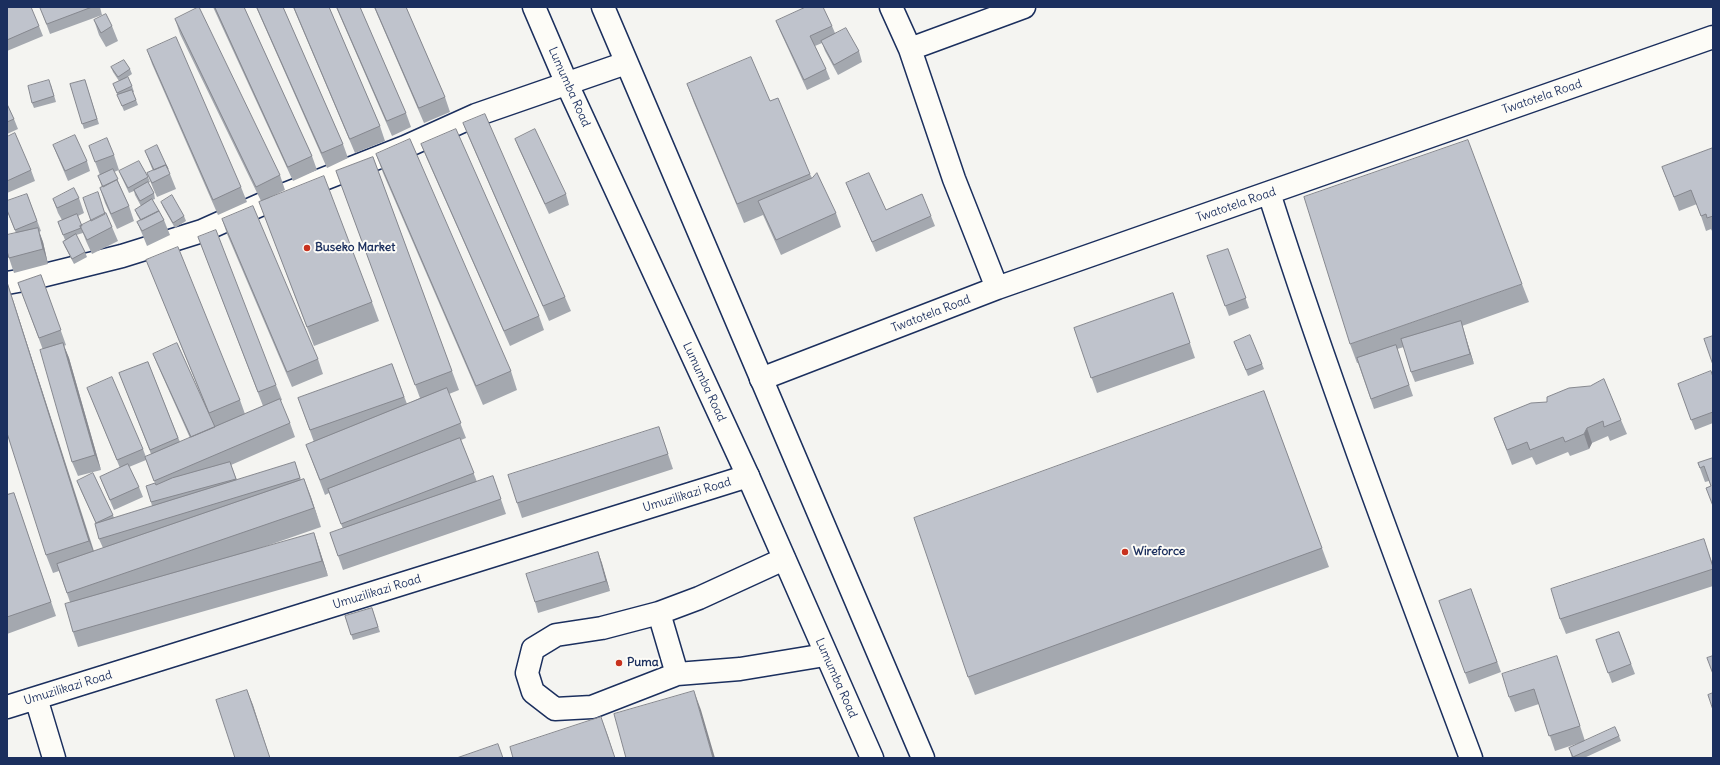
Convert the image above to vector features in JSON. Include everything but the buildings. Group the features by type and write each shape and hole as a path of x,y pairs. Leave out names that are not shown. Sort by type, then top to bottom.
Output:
{"street":[{"name":"Lumumba Road","path":"534,7 567,84 748,476 825,655 872,758"},
{"path":"603,7 923,758"},
{"path":"891,7 910,49 954,179 997,288"},
{"path":"910,49 1024,7"},
{"name":"Twatotela Road","path":"761,379 997,288 1713,37"},
{"path":"7,283 122,256 202,231 278,197 405,147 476,115 626,64"},
{"path":"1269,193 1306,306 1418,617 1471,758"},
{"name":"Umuzilikazi Road","path":"7,707 748,476"},
{"path":"784,559 699,598 659,613 602,628 556,635 533,649 527,673 534,692 555,709 592,707 677,674 740,669 825,655"},
{"path":"659,613 677,674"},
{"path":"36,698 54,758"}],"place":[{"name":"Buseko Market","path":"307,248"},
{"name":"Wireforce","path":"1125,552"},
{"name":"Puma","path":"619,663"}]}
